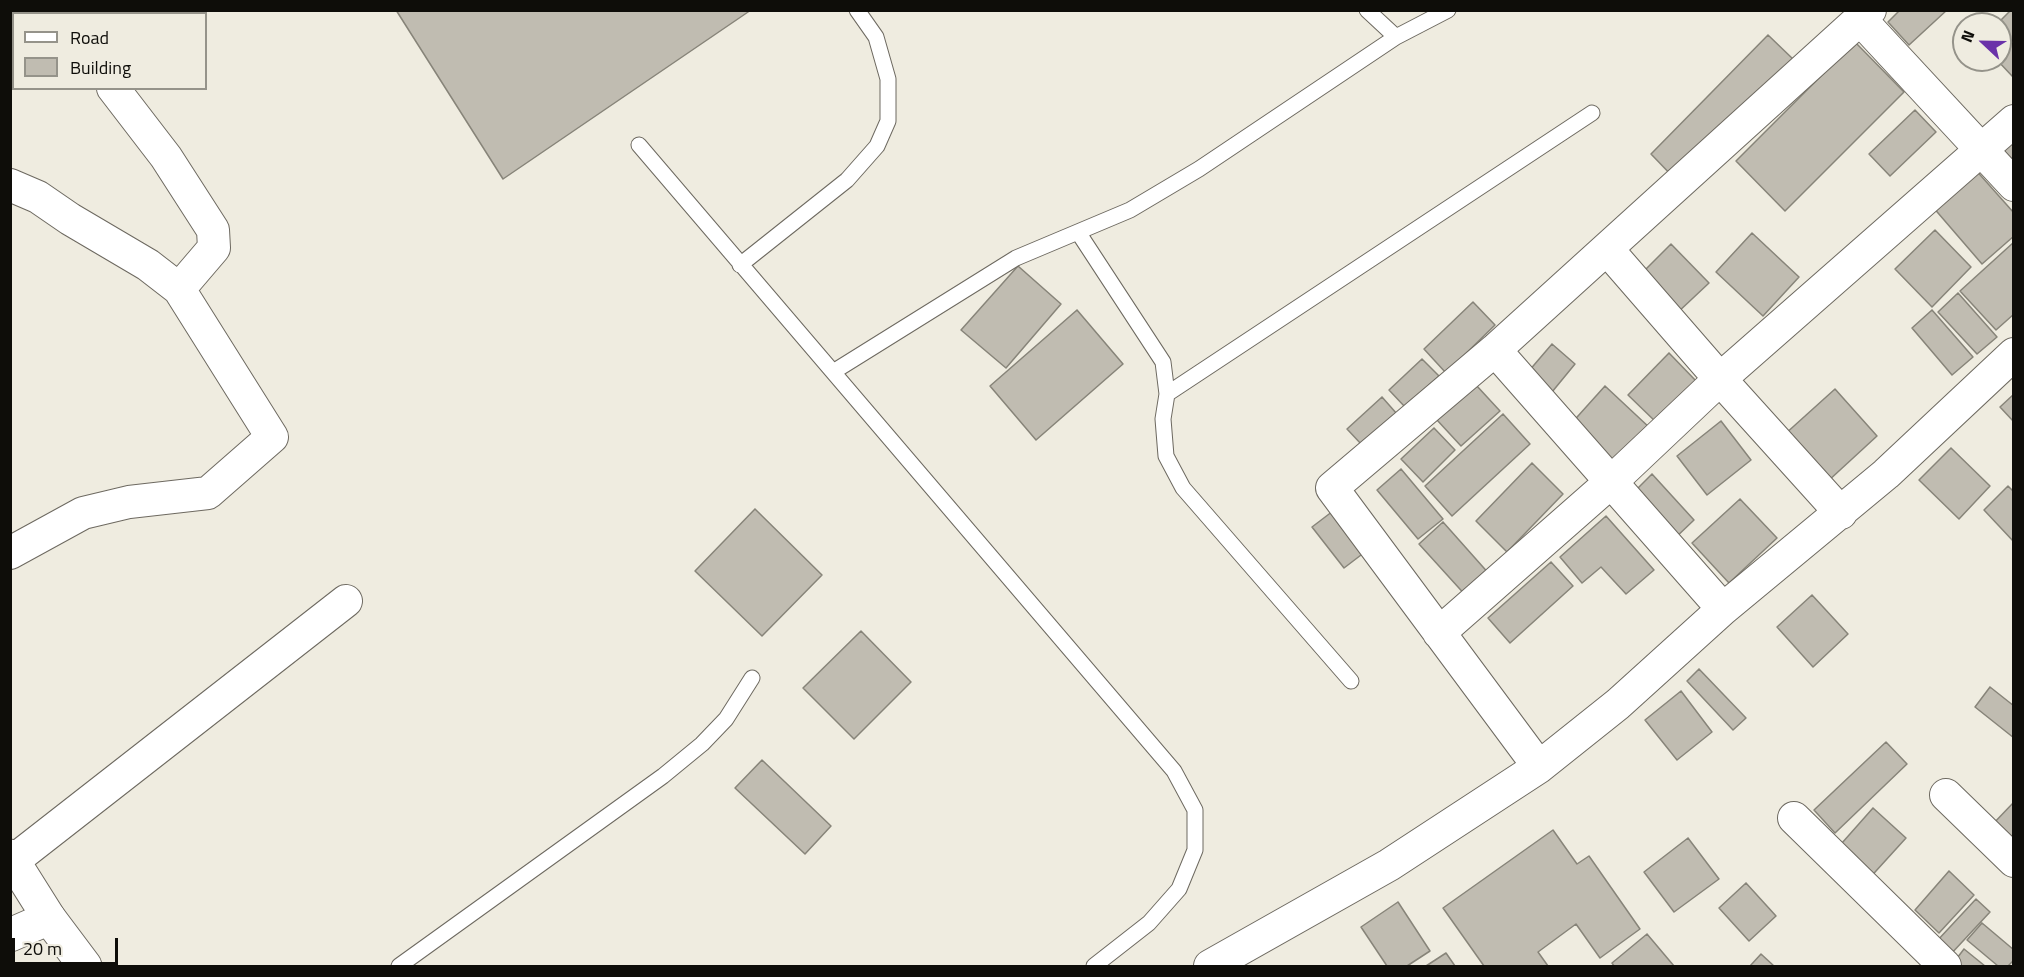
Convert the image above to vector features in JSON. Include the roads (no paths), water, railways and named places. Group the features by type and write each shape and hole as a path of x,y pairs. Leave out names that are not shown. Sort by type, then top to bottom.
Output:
{"main road":[{"path":"12,858 49,918 85,966"},
{"path":"10,935 49,918"}],"street":[{"path":"1539,767 1332,488 1495,350 1865,15 2013,185"},
{"path":"115,90 166,157 213,230 214,248 179,290"},
{"path":"1439,633 2013,121"},
{"path":"10,185 38,197 70,219 148,265 179,290 272,437 208,493 129,501 83,513 10,553"},
{"path":"1607,249 1720,380 1841,513"},
{"path":"1495,350 1723,609"},
{"path":"1210,966 1254,956 1539,767 1618,704 1723,609 1886,474 2013,354"},
{"path":"12,858 346,602"},
{"path":"1946,795 2013,861"},
{"path":"1794,818 1945,966"}],"lane":[{"path":"741,265 847,180 877,146 888,122 888,79 876,37 857,10"},
{"path":"1367,10 1396,37"},
{"path":"833,372 1016,258 1130,210 1199,169 1396,37 1448,10"},
{"path":"1167,394 1592,113"},
{"path":"639,145 1174,771 1195,810 1195,850 1179,889 1149,923 1094,966"},
{"path":"1078,232 1163,362 1167,394 1163,420 1166,456 1183,488 1351,681"},
{"path":"399,966 663,776 702,744 726,719 752,678"}]}
